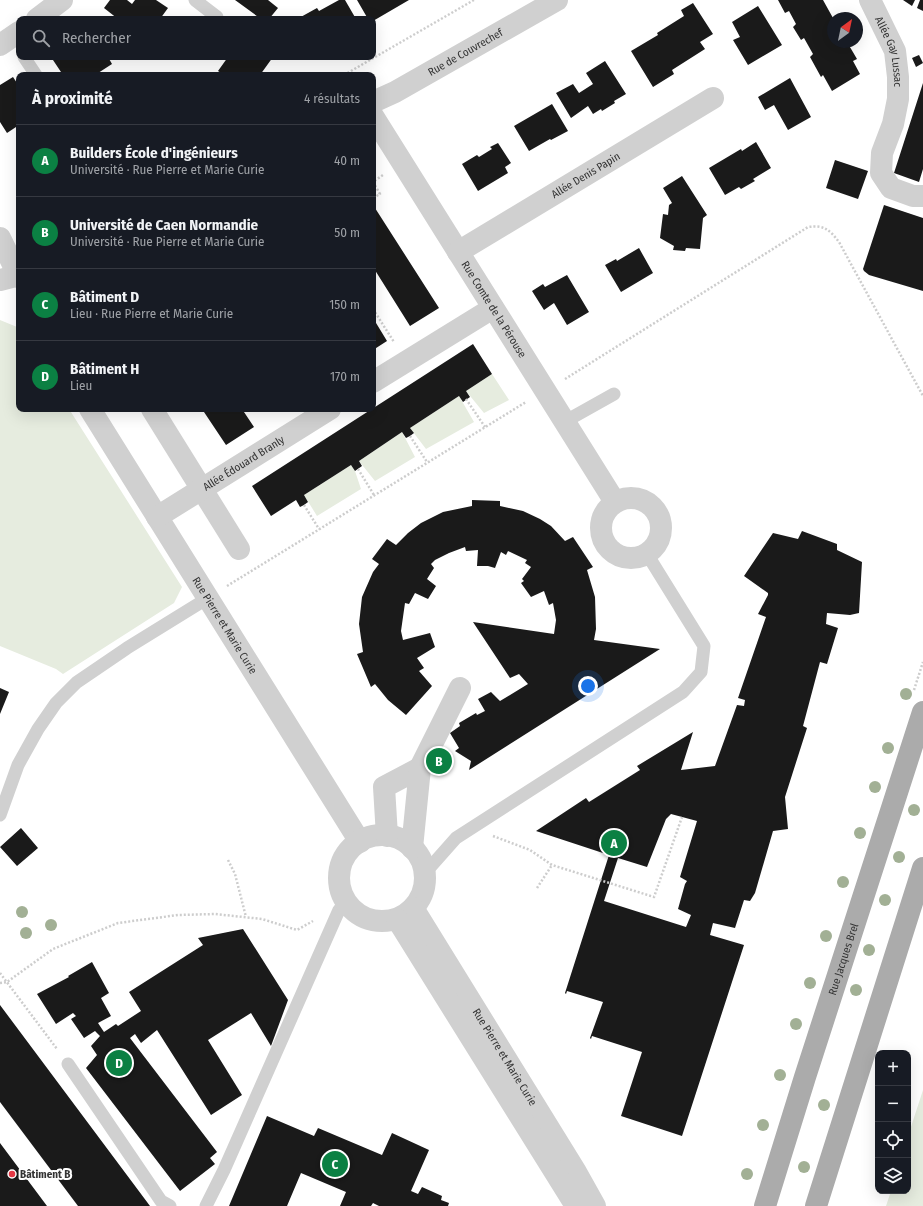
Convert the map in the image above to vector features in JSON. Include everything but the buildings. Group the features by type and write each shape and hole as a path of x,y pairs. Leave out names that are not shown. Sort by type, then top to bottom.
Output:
{"main road":[{"name":"Rue Jacques Brel","path":"764,1206 923,712"},
{"path":"816,1206 923,868"}],"street":[{"path":"41,16 62,0"},
{"name":"Rue de Couvrechef","path":"376,101 395,92 557,0"},
{"name":"Allée Gay Lussac","path":"870,0 895,51 898,77 898,99 893,124 882,153 881,173 892,188 913,196 923,196"},
{"name":"Allée Denis Papin","path":"458,252 713,98"},
{"name":"Rue Comte de la Pérouse","path":"376,121 615,502"},
{"path":"0,238 16,270"},
{"path":"0,280 16,277"},
{"path":"376,380 493,308"},
{"name":"Rue Pierre et Marie Curie","path":"92,412 360,842"},
{"path":"154,412 239,549"},
{"name":"Allée Édouard Branly","path":"157,517 322,412"},
{"path":"633,498 646,502 657,512 660,521 660,535 654,548 647,554 637,558 626,558 616,555 605,544 600,529 602,518 607,509 615,502 633,498"},
{"path":"412,848 420,768 460,688"},
{"path":"387,836 384,788 420,768"},
{"path":"373,836 387,836 401,840 412,848 421,860 425,873 424,886 420,898 405,913 385,921 372,920 345,909 339,873 343,861 350,850 360,842 373,836"},
{"name":"Rue Pierre et Marie Curie","path":"405,913 576,1206"},
{"name":"Rue Pierre et Marie Curie","path":"405,913 576,1172 595,1206"}],"lane":[{"path":"195,0 217,16"},
{"path":"26,60 34,72"},
{"path":"564,422 614,394"},
{"path":"425,873 456,838 683,692 701,672 704,646 647,554"},
{"path":"0,815 18,765 38,729 56,703 77,682 126,648 208,598"},
{"path":"206,1206 345,909"},
{"path":"68,1064 161,1201 170,1206"}],"path":[{"path":"376,57 474,0"},
{"path":"349,72 370,60"},
{"path":"376,314 407,361"},
{"path":"466,400 485,427"},
{"path":"410,436 427,462"},
{"path":"358,469 374,495"},
{"path":"304,505 319,529"},
{"path":"472,828 530,850 552,864 654,897 682,817"},
{"path":"228,860 235,874 246,917"},
{"path":"537,888 552,864"},
{"path":"0,983 7,982 53,949 118,923 178,915 214,914 262,919 297,930 321,917 333,908 345,909"},
{"path":"0,973 48,1035 68,1064"}],"shaded area":[{"path":"0,320 16,327 16,412 71,412 182,587 174,603 63,674 56,669 0,646"},
{"path":"492,374 509,400 484,413 466,391"},
{"path":"459,396 474,422 426,449 410,428"},
{"path":"402,432 415,457 375,481 359,461"},
{"path":"351,465 355,471 361,489 317,516 304,495"},
{"path":"923,1090 923,1206 886,1206 890,1194 911,1194 911,1127"}],"place":[{"name":"Université de Caen Normandie","path":"439,761"},
{"name":"Builders École d'ingénieurs","path":"614,843"},
{"name":"Bâtiment H","path":"119,1063"},
{"name":"Bâtiment D","path":"335,1164"},
{"name":"Bâtiment B","path":"12,1174"}]}
